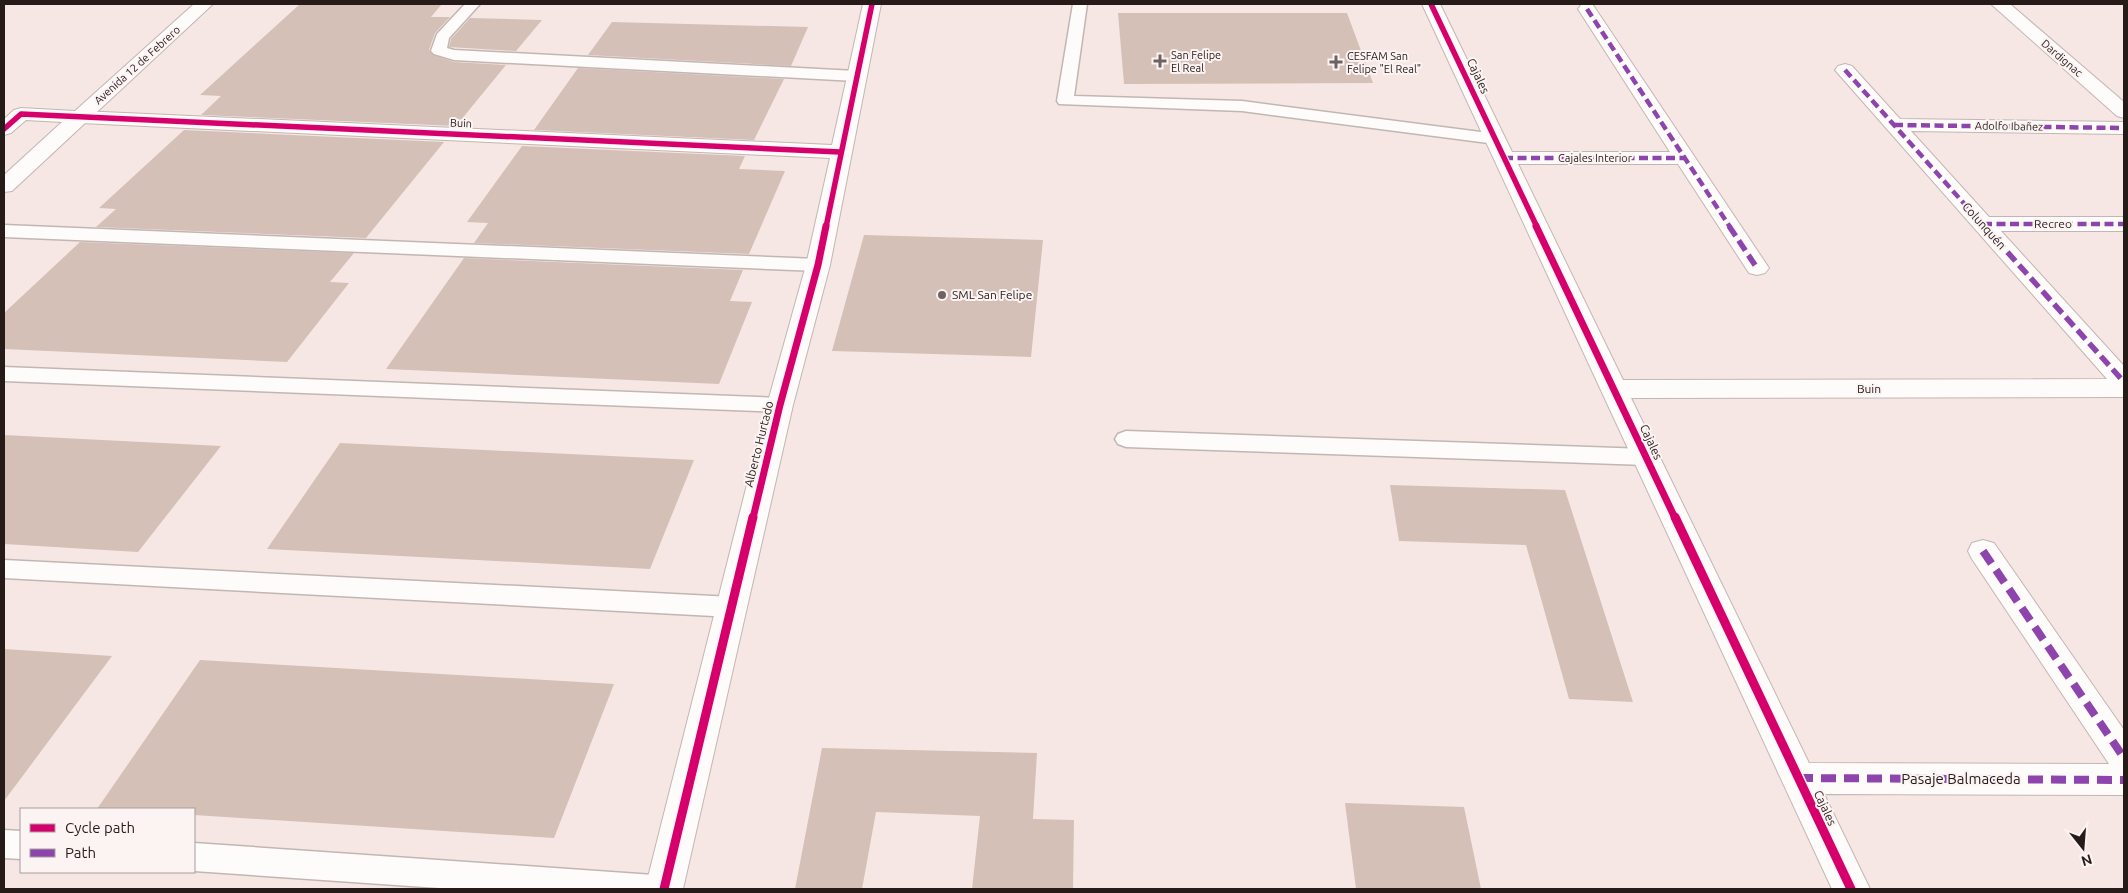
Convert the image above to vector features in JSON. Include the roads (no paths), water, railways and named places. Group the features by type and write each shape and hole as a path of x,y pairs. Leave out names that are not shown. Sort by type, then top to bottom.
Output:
{"street":[{"name":"Avenida 12 de Febrero","path":"4,186 204,4"},
{"name":"Alberto Hurtado","path":"664,889 780,405 818,265 872,4"},
{"name":"Cajales","path":"1432,4 1852,889"},
{"name":"Dardignac","path":"2000,4 2124,112"},
{"path":"1587,8 1757,268"},
{"name":"Colunquén","path":"1845,70 2124,382"},
{"name":"Buin","path":"4,128 21,114 840,152"},
{"name":"Adolfo Ibañez","path":"1894,124 2124,128"},
{"name":"Cajales Interior","path":"1500,148 1685,158"},
{"name":"Recreo","path":"1983,224 2124,224"},
{"name":"Buin","path":"1614,389 2124,388"},
{"path":"1983,550 2124,758"},
{"name":"Pasaje Balmaceda","path":"1798,778 2124,780"}],"lane":[{"path":"473,4 442,37 440,51 454,55 856,76"},
{"path":"1080,4 1064,101 1242,106 1500,148"},
{"path":"4,231 818,265"},
{"path":"4,374 780,405"},
{"path":"1126,439 1646,457"},
{"path":"4,569 732,607"},
{"path":"4,844 20,845"},
{"path":"195,857 654,889"}],"place":[{"name":"San Felipe El Real","path":"1160,61"},
{"name":"CESFAM San Felipe \"El Real\"","path":"1336,62"},
{"name":"SML San Felipe","path":"942,295"}]}
